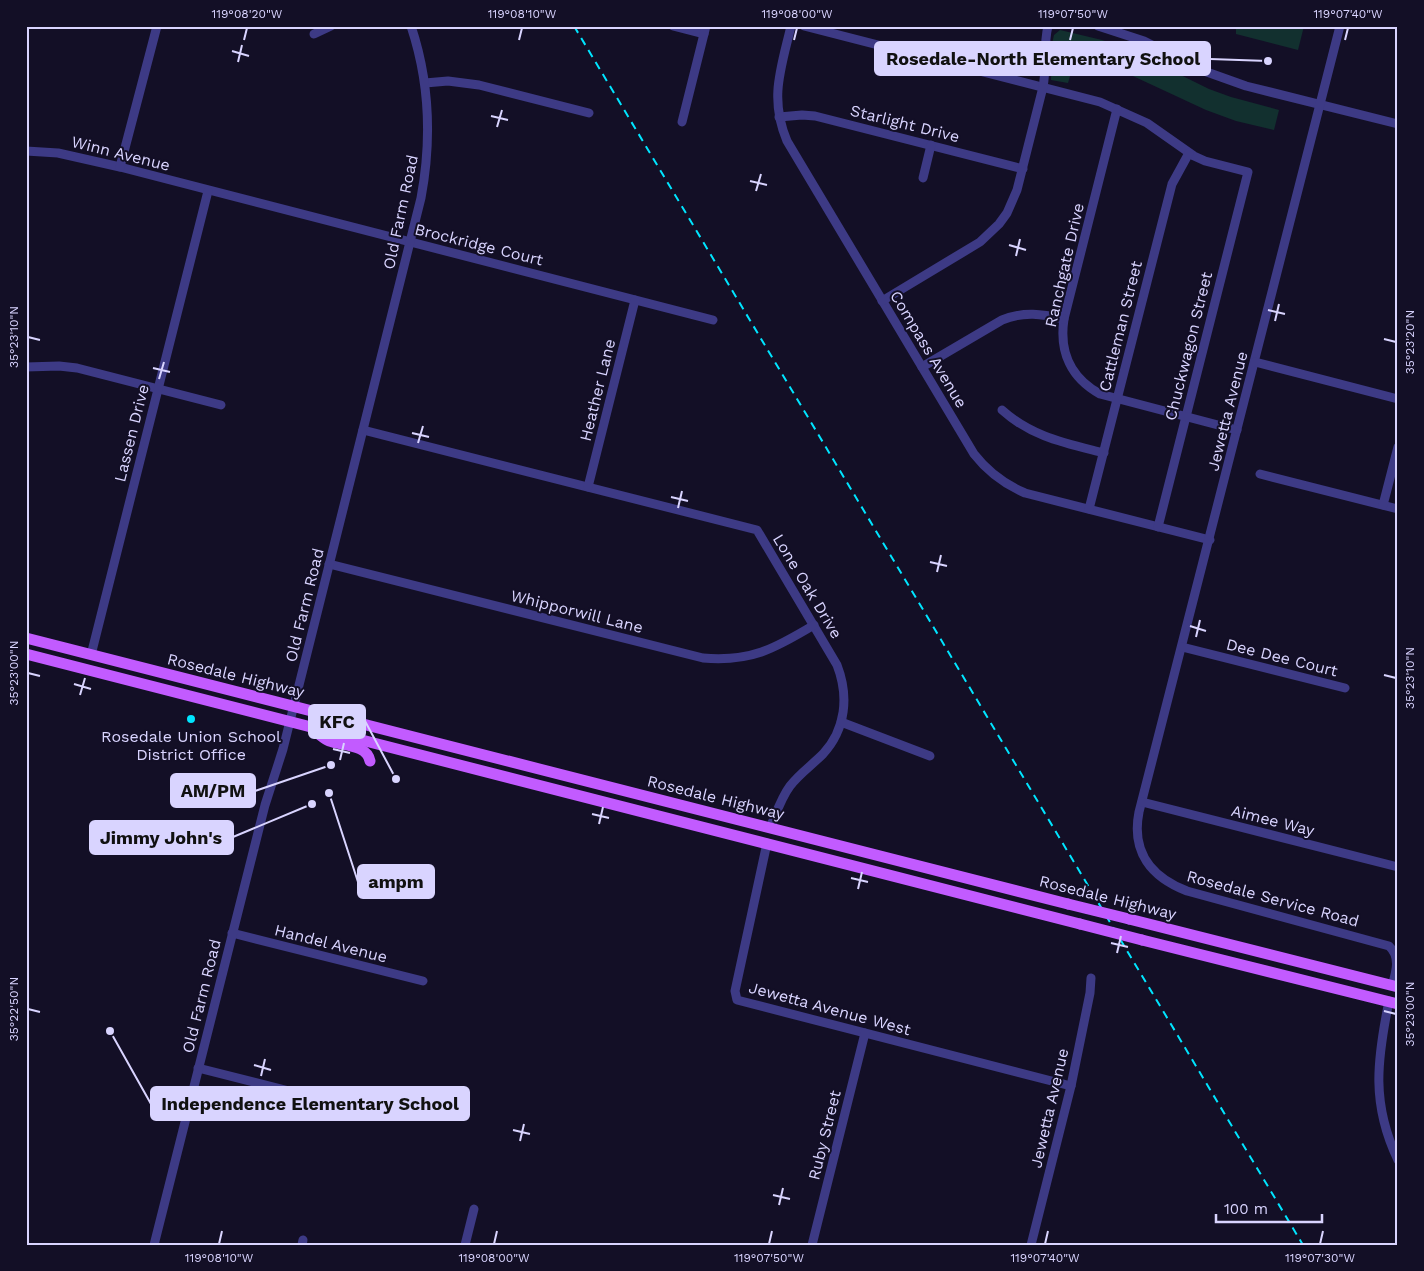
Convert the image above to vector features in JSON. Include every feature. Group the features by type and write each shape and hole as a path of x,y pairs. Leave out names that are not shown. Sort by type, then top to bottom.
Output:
{"main road":[{"name":"Rosedale Highway","path":"26,638 1129,919 1395,995"},
{"name":"Rosedale Highway","path":"26,654 1235,964 1395,995"},
{"path":"78,667 84,663 91,662 130,671 162,673"},
{"path":"307,726 328,741 364,750 369,755 370,761"},
{"path":"436,759 448,755 463,756 527,772 550,772"},
{"path":"663,816 684,816 756,834 762,834 770,828"},
{"path":"768,843 773,838 781,838 904,869 941,872"}],"street":[{"path":"120,167 157,26"},
{"path":"314,34 331,26"},
{"name":"Old Farm Road","path":"154,1245 265,805 290,722 421,198 428,153 428,108 421,60 411,26"},
{"path":"673,26 705,30 682,122"},
{"name":"Compass Avenue","path":"791,26 778,80 777,92 779,117 787,141 974,454 991,473 1025,493 1210,540"},
{"path":"804,26 1100,102 1147,123 1189,153"},
{"path":"882,301 980,242 990,234 1007,213 1013,202 1046,74 1045,45 1048,26"},
{"path":"1098,26 1144,41 1225,79 1398,124"},
{"name":"Jewetta Avenue","path":"1142,802 1340,26"},
{"path":"425,83 448,81 479,85 588,113"},
{"name":"Ranchgate Drive","path":"1118,109 1064,320 1062,330 1064,353 1074,373 1090,389 1100,394 1117,400 1238,430"},
{"name":"Starlight Drive","path":"779,117 815,116 1022,168"},
{"path":"923,178 931,145"},
{"name":"Winn Avenue","path":"26,151 58,153 120,167 208,191"},
{"name":"Chuckwagon Street","path":"1158,527 1248,172 1205,161 1189,153"},
{"name":"Cattleman Street","path":"1089,509 1172,184 1189,153"},
{"name":"Brockridge Court","path":"208,191 713,320"},
{"name":"Lassen Drive","path":"91,655 208,191"},
{"name":"Heather Lane","path":"588,487 635,300"},
{"path":"922,367 1011,316 1032,313 1064,320"},
{"path":"1255,362 1398,399"},
{"path":"26,367 59,366 77,368 221,405"},
{"path":"1002,410 1034,433 1104,452"},
{"name":"Lone Oak Drive","path":"363,430 757,530 833,657 841,675 844,700 841,722 829,746 790,786 770,828"},
{"path":"1383,505 1398,447"},
{"path":"1260,474 1398,509"},
{"name":"Whipporwill Lane","path":"329,564 703,658 736,659 753,656 780,645 814,625"},
{"name":"Dee Dee Court","path":"1182,647 1345,688"},
{"path":"841,722 930,756"},
{"name":"Aimee Way","path":"1142,802 1398,866"},
{"name":"Rosedale Service Road","path":"1142,802 1137,821 1140,847 1148,864 1166,881 1187,891 1386,944 1395,952 1397,957 1395,995"},
{"name":"Jewetta Avenue West","path":"768,843 735,991 737,1000 1071,1086"},
{"name":"Handel Avenue","path":"232,933 423,982"},
{"name":"Jewetta Avenue","path":"1031,1245 1071,1086 1090,993 1090,978"},
{"path":"1395,995 1380,1042 1378,1080 1382,1115 1398,1160"},
{"name":"Ruby Street","path":"812,1245 865,1033"},
{"path":"198,1068 388,1116"},
{"path":"465,1245 474,1209"}],"green space":[{"path":"1236,26 1304,26 1298,50 1236,34"},
{"path":"1060,30 1102,40 1128,49 1209,89 1279,110 1274,130 1236,121 1206,110 1120,70 1122,63 1077,52 1068,83 1051,80 1052,44 1054,35"}],"railway":[{"path":"574,26 1303,1245"}],"place":[{"name":"Rosedale-North Elementary School","path":"1268,61"},
{"name":"Rosedale Union School District Office","path":"191,719"},
{"name":"AM/PM","path":"331,765"},
{"name":"KFC","path":"396,779"},
{"name":"ampm","path":"329,793"},
{"name":"Jimmy John's","path":"312,804"},
{"name":"Independence Elementary School","path":"110,1031"}]}
